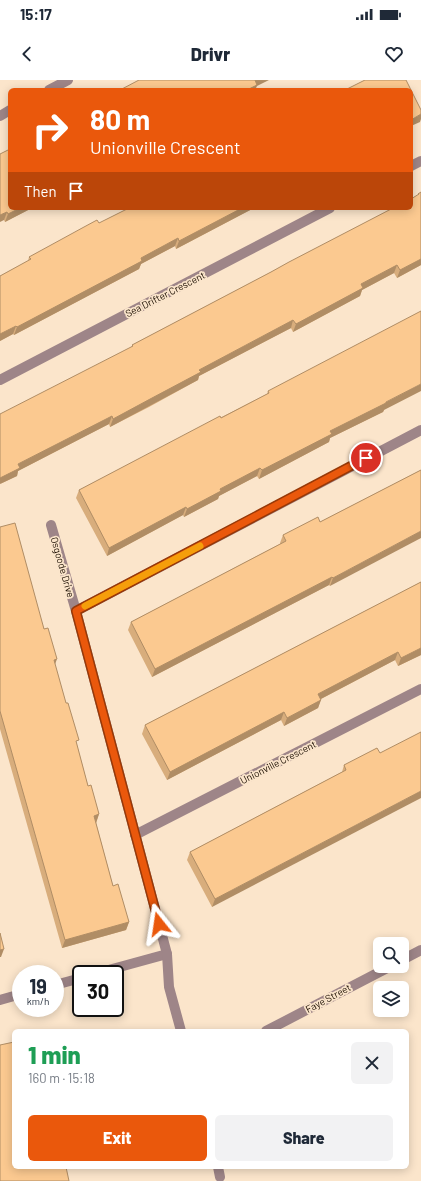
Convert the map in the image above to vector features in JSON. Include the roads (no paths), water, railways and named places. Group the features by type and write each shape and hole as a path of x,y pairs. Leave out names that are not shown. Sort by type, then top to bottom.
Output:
{"street":[{"path":"53,88 68,80"},
{"name":"Sea Drifter Crescent","path":"0,380 326,210"},
{"path":"76,611 421,430"},
{"name":"Osgoode Drive","path":"51,525 76,611 167,954 169,987 180,1029"},
{"name":"Unionville Crescent","path":"135,835 421,689"},
{"path":"409,956 421,950"},
{"path":"124,966 167,954"},
{"name":"Faye Street","path":"270,1029 377,973"},
{"path":"0,1000 12,997"},
{"path":"218,1169 220,1177"}]}
